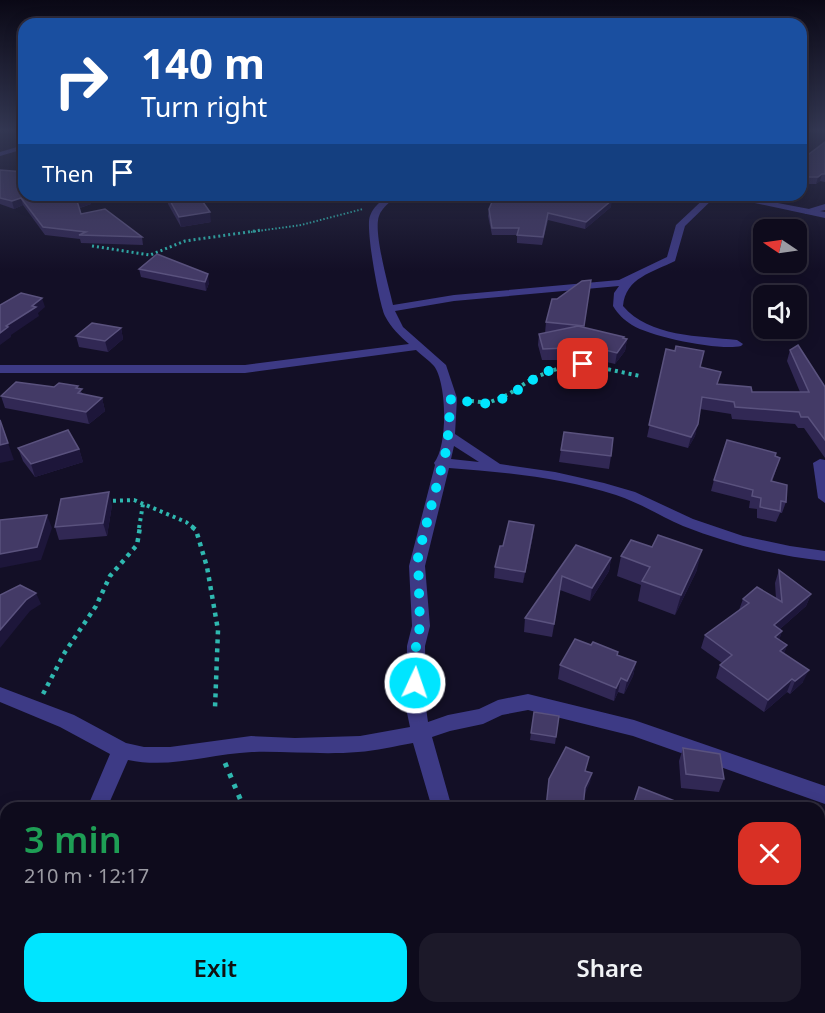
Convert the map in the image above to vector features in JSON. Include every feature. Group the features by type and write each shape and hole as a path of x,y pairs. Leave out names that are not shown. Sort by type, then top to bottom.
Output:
{"street":[{"path":"386,201 379,207 374,218 378,257 390,315 399,329 440,365 451,398 448,436 417,566 420,626 416,646 415,683 421,733 440,802"},
{"path":"390,309 454,298 546,291 630,280 671,259 675,253 678,231 682,224 706,201"},
{"path":"754,201 825,215"},
{"path":"806,211 825,207"},
{"path":"630,280 619,293 618,306 627,318 672,335 737,344"},
{"path":"0,369 245,369 386,352 417,346"},
{"path":"448,436 497,466"},
{"path":"441,463 497,466 611,490 634,497 686,522 736,539 790,553 825,556"},
{"path":"820,463 825,498"},
{"path":"0,694 67,721 122,750 144,755 170,755 251,744 295,746 360,744 421,733 448,723 483,716 517,703 537,704 634,728 825,795"},
{"path":"100,802 122,750"}],"path":[{"path":"92,246 146,255 185,242 291,227 354,210 379,207"},
{"path":"451,398 488,403 509,394 533,378 570,364 583,364 640,376"},
{"path":"104,502 124,499 143,504 186,522 196,530 207,567 218,630 215,708"},
{"path":"36,708 65,652 96,606 110,576 137,545 143,504"},
{"path":"219,748 242,802"}],"building":[{"path":"0,177 18,177 18,199 12,201 0,198"},
{"path":"23,201 77,201 81,214 105,209 142,237 79,235 86,232 43,227"},
{"path":"170,201 202,201 210,212 179,217"},
{"path":"492,201 611,201 586,222 548,213 543,237 517,235 519,228 492,228 489,209"},
{"path":"157,254 208,274 205,282 139,269"},
{"path":"591,280 584,326 546,322 552,299 557,299 582,281"},
{"path":"21,293 42,298 32,306 36,307 6,326 8,327 0,333 0,305"},
{"path":"92,323 121,328 105,341 76,336"},
{"path":"578,326 627,339 617,353 564,340 566,348 543,349 539,334"},
{"path":"798,345 825,387 825,440 808,417 801,417 799,412 735,407 734,402 702,397 698,424 691,437 649,425 666,349 675,351 676,346 704,351 700,367 721,372 717,384 751,387 752,392 809,392 790,350"},
{"path":"16,382 54,387 59,383 78,386 76,388 82,389 78,393 102,398 86,412 1,396"},
{"path":"0,420 8,443 0,445"},
{"path":"68,430 79,449 31,464 18,448"},
{"path":"564,432 613,438 611,456 561,450"},
{"path":"727,440 776,453 775,456 780,458 771,481 787,485 786,502 781,501 780,511 760,507 761,498 752,496 753,490 714,480"},
{"path":"109,492 103,523 55,527 61,499"},
{"path":"47,515 37,547 0,554 0,520"},
{"path":"509,521 534,525 525,572 495,567"},
{"path":"658,535 702,550 681,595 642,581 650,567 621,556 631,540 652,547"},
{"path":"576,545 611,558 592,588 562,576 554,624 525,618"},
{"path":"779,570 811,594 774,625 782,631 775,637 787,645 780,651 809,670 795,681 792,679 768,700 720,665 732,655 705,635 749,603 743,599 757,587 782,602"},
{"path":"20,585 36,593 26,600 0,630 0,595"},
{"path":"575,639 591,645 593,642 636,662 627,681 621,678 616,688 560,665"},
{"path":"534,712 559,716 556,737 531,733"},
{"path":"566,747 589,757 585,771 592,773 585,788 584,802 547,802 549,779"},
{"path":"683,748 720,754 724,779 686,774"},
{"path":"639,787 677,802 634,802"}],"route":[{"path":"415,683 416,646 420,626 418,556 447,447 451,398 488,403 553,369 570,364 583,364"}]}
